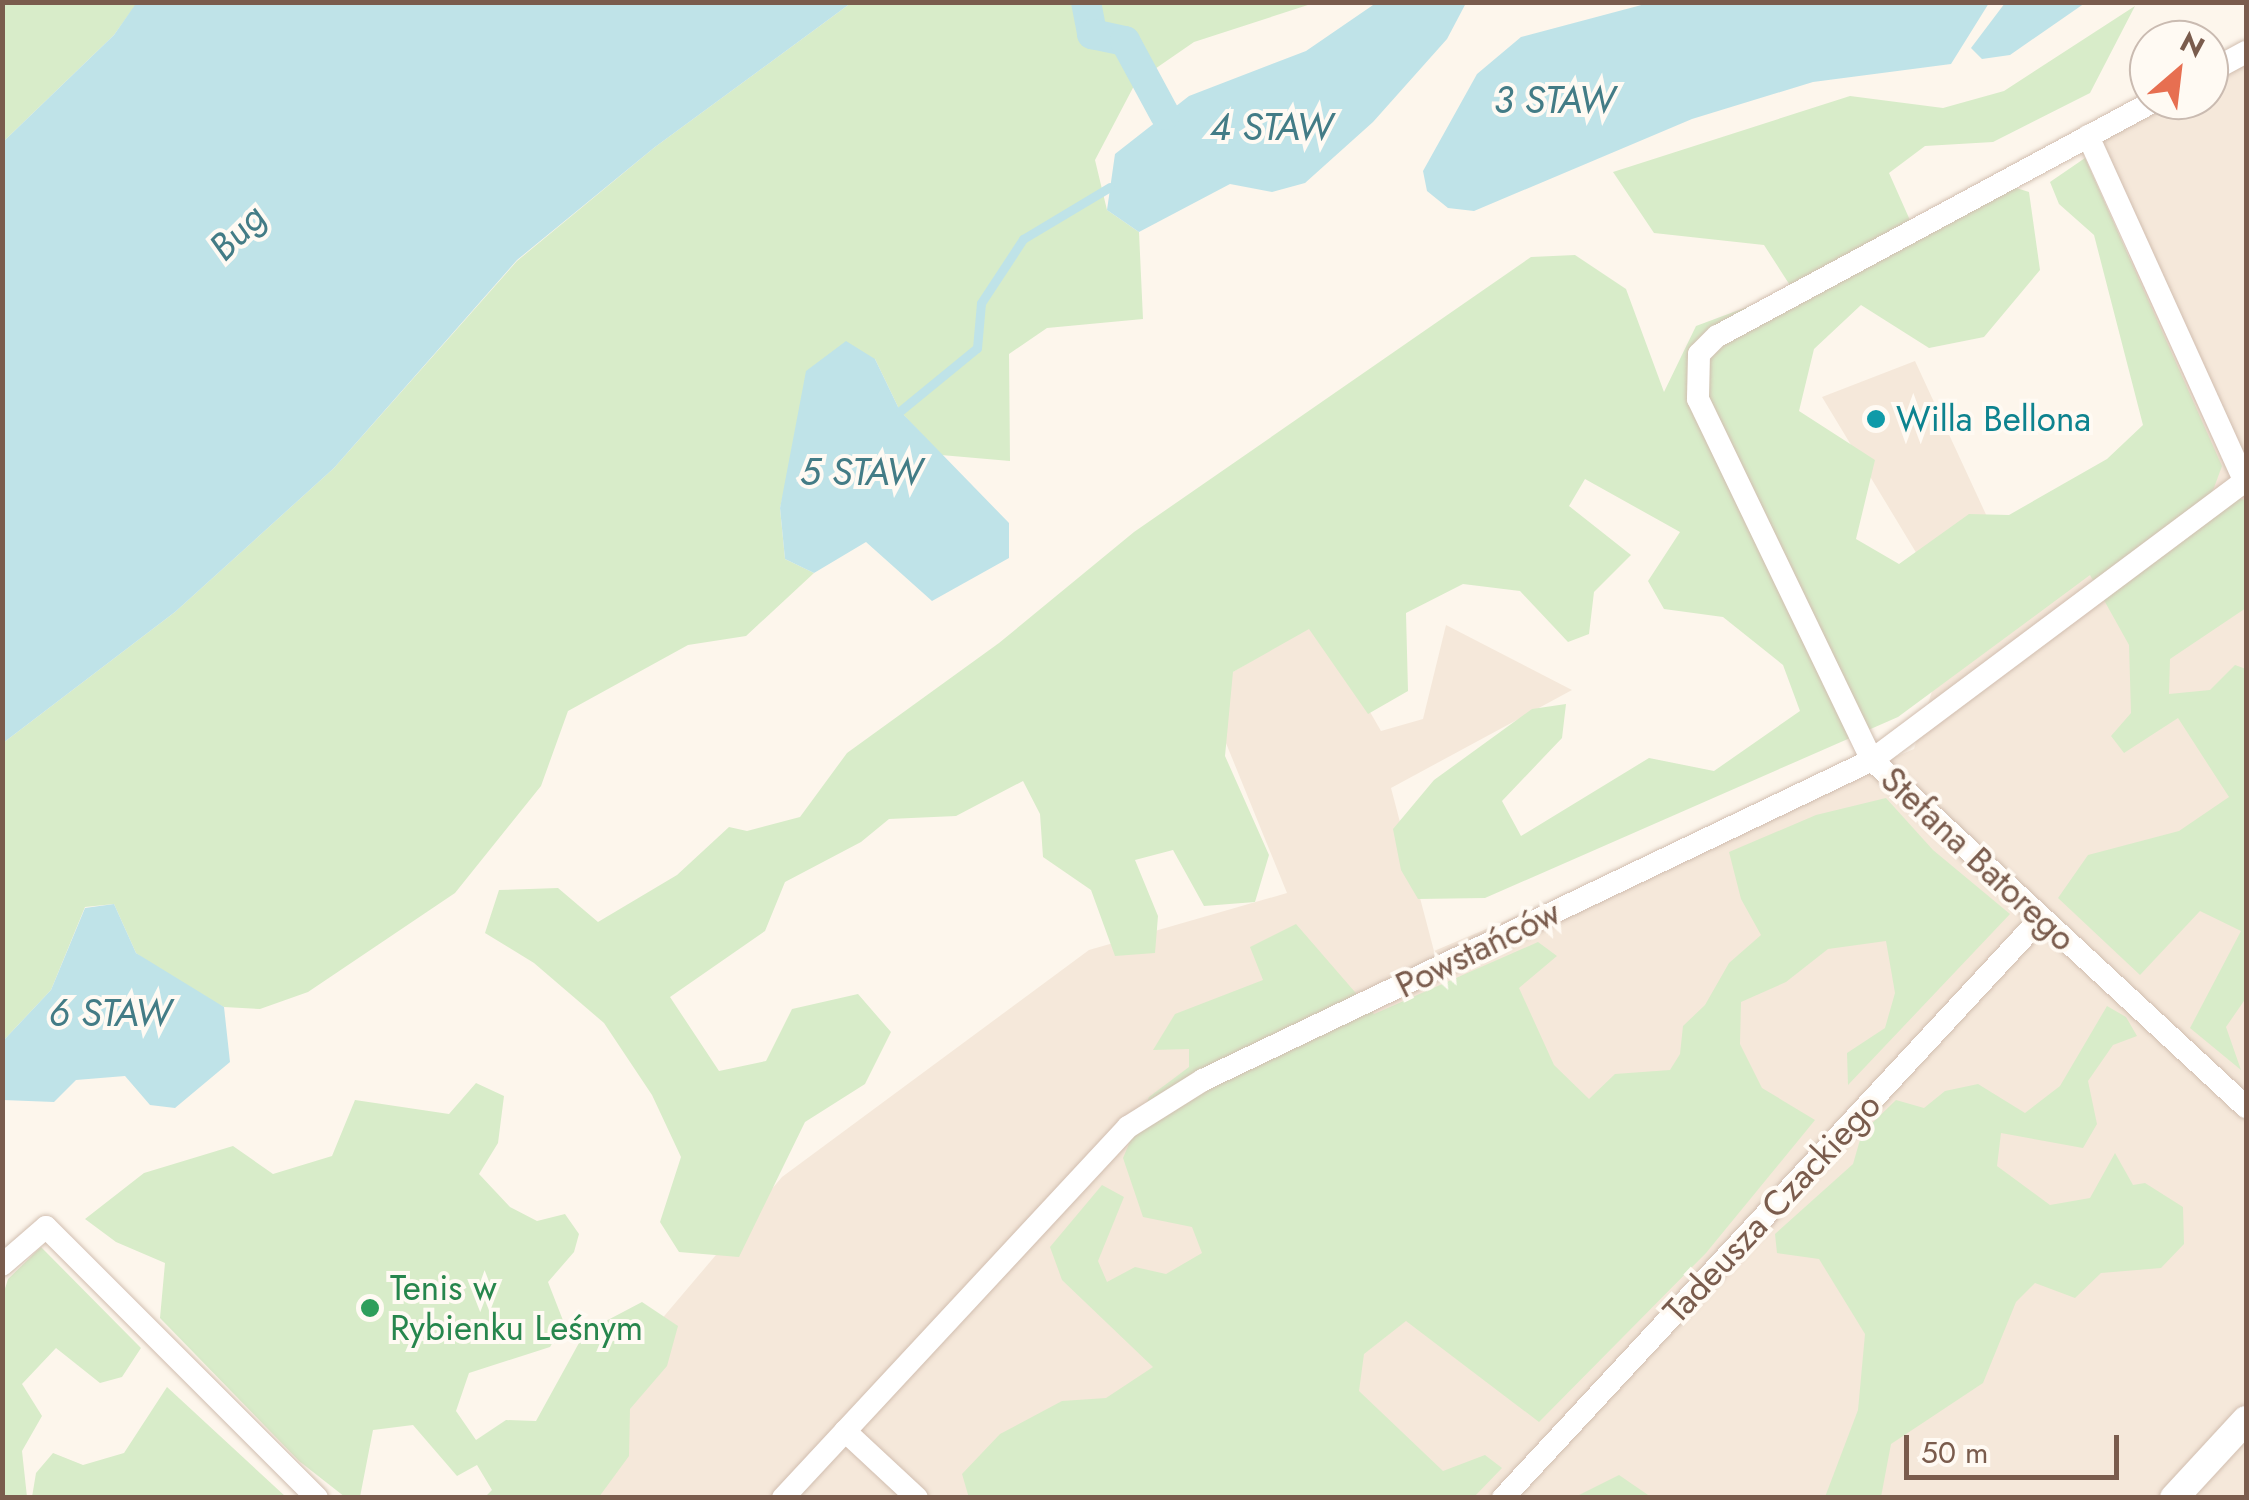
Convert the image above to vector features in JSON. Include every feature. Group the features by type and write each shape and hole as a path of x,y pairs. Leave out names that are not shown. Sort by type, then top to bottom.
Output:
{"street":[{"path":"2129,114 2088,136 2244,483"},
{"name":"Stefana Batorego","path":"2088,136 1717,336 1699,354 1698,399 1872,760 2246,1107"},
{"name":"Powstańców","path":"783,1498 1128,1127 1203,1080 1872,760 2244,483"},
{"name":"Tadeusza Czackiego","path":"1503,1498 2041,918"},
{"path":"2,1265 46,1228 317,1498"},
{"path":"2174,1498 2246,1420"},
{"path":"845,1431 916,1498"}],"shaded area":[{"path":"2246,52 2246,1497 510,1498 782,1177 1089,950 1287,893 1204,689 1318,622 1381,731 1423,719 1446,625 1572,690 1391,788 1434,951 1914,749 1955,617 1822,397 1915,361 2020,588 2206,479 2088,136 2129,114 2129,120 2229,120 2229,61"}],"green space":[{"path":"3,3 137,3 114,35 3,142"},
{"path":"851,3 1314,3 1194,42 1136,82 1095,160 1107,210 1139,232 1143,319 1047,328 1009,354 1010,461 941,455 900,411 875,359 795,446 780,508 785,559 814,573 746,636 688,645 568,711 541,786 455,893 308,992 260,1009 224,1007 185,988 136,953 114,904 85,907 51,990 3,1041 3,743 175,612 334,468 517,261 655,147"},
{"path":"2135,6 2090,93 1993,142 1925,146 1889,173 1913,227 2007,185 2029,192 2040,270 1984,337 1929,348 1861,305 1814,349 1799,411 1875,460 1856,539 1899,564 1969,514 2009,515 2107,459 2143,425 2094,235 2059,204 2050,182 2085,158 2222,466 2212,493 2246,500 2246,608 2170,659 2169,694 2210,690 2235,665 2246,669 2246,998 2226,1027 2241,1070 2190,1028 2241,931 2200,911 2140,975 2058,898 2088,855 2179,831 2229,797 2178,718 2124,753 2111,736 2131,713 2129,645 2090,575 1898,717 1485,898 1418,899 1401,870 1393,829 1434,780 1532,709 1566,704 1562,738 1502,801 1521,836 1649,758 1714,771 1800,711 1783,665 1723,617 1664,609 1648,581 1680,532 1585,479 1569,506 1631,555 1594,592 1589,634 1568,642 1520,591 1463,584 1406,613 1408,691 1368,714 1309,629 1233,672 1225,756 1269,855 1255,902 1204,906 1173,850 1135,860 1158,916 1155,953 1115,956 1091,890 1043,857 1040,814 1023,781 956,816 889,819 861,842 785,882 765,931 670,997 719,1071 766,1061 792,1009 858,994 891,1032 865,1084 805,1122 739,1257 679,1252 660,1222 681,1157 652,1095 604,1023 534,963 485,933 499,890 558,888 598,922 677,875 729,827 747,831 800,817 847,753 999,643 1134,532 1531,257 1575,255 1626,289 1664,392 1696,326 1793,290 1764,245 1654,233 1613,172 1850,96 1943,108 2004,91"},
{"path":"1886,798 1933,850 2010,914 1848,1085 1847,1053 1885,1028 1895,993 1886,941 1828,949 1786,982 1741,1002 1740,1044 1762,1088 1815,1120 1706,1253 1539,1422 1406,1321 1364,1354 1359,1391 1443,1471 1485,1455 1502,1468 1474,1497 969,1498 962,1474 1000,1434 1062,1401 1106,1398 1153,1367 1062,1280 1050,1247 1102,1185 1124,1197 1098,1261 1107,1282 1135,1267 1166,1274 1202,1253 1192,1227 1143,1217 1123,1158 1149,1097 1189,1067 1189,1049 1153,1050 1175,1014 1263,980 1250,947 1296,924 1374,1014 1538,942 1557,956 1519,988 1554,1065 1589,1099 1615,1074 1670,1070 1680,1054 1683,1026 1705,1005 1729,963 1761,935 1741,899 1729,852 1816,815"},
{"path":"2107,1006 2126,1017 2137,1036 2113,1045 2088,1081 2097,1124 2083,1148 2001,1133 1997,1166 2050,1205 2090,1198 2115,1153 2133,1185 2145,1183 2183,1207 2184,1244 2161,1268 2101,1273 2075,1298 2035,1283 2016,1302 1983,1383 1891,1444 1881,1497 1825,1497 1858,1410 1865,1334 1819,1259 1777,1253 1775,1234 1853,1164 1862,1133 1896,1100 1924,1108 1945,1091 1978,1084 2025,1113 2060,1086"},
{"path":"476,1083 504,1096 498,1143 479,1174 510,1207 537,1221 565,1214 579,1234 574,1252 548,1282 564,1323 550,1347 469,1373 456,1411 476,1440 506,1420 536,1421 585,1332 642,1302 678,1326 667,1366 630,1409 629,1456 599,1497 485,1497 492,1490 477,1465 457,1476 413,1425 373,1430 360,1497 345,1497 299,1461 160,1318 165,1263 116,1242 85,1219 144,1173 233,1146 273,1174 332,1156 355,1100 449,1114"},
{"path":"41,1247 141,1348 122,1377 100,1383 56,1348 22,1384 42,1416 22,1451 27,1497 3,1497 3,1295 8,1279"},
{"path":"167,1387 286,1497 32,1497 36,1473 53,1453 83,1465 124,1453"},
{"path":"1619,1475 1651,1497 1575,1497"}],"water":[{"name":"Bug","path":"137,2 851,3 655,147 517,260 334,468 175,612 3,743 3,142 114,35"},
{"path":"2005,2 2085,3 2010,55 1982,59 1971,48"},
{"name":"4 STAW","path":"1376,3 1466,3 1447,39 1373,122 1305,183 1272,192 1230,184 1139,232 1107,210 1115,154 1189,96 1306,51"},
{"name":"3 STAW","path":"1649,3 1989,3 1951,64 1813,82 1692,119 1474,211 1448,208 1427,191 1423,171 1477,74 1521,37"},
{"name":"5 STAW","path":"846,341 875,359 900,411 1009,523 1009,558 932,601 866,542 814,573 785,559 780,508 806,371"},
{"name":"6 STAW","path":"114,904 136,953 224,1007 230,1062 175,1108 150,1105 125,1076 76,1080 54,1102 3,1100 3,1041 51,990 85,908"}],"waterway":[{"path":"1086,2 1092,34 1125,41 1165,115"},
{"path":"900,411 977,348 981,303 1023,239 1110,187"}],"place":[{"name":"Willa Bellona","path":"1876,419"},
{"name":"Tenis w Rybienku Leśnym","path":"370,1308"}]}
